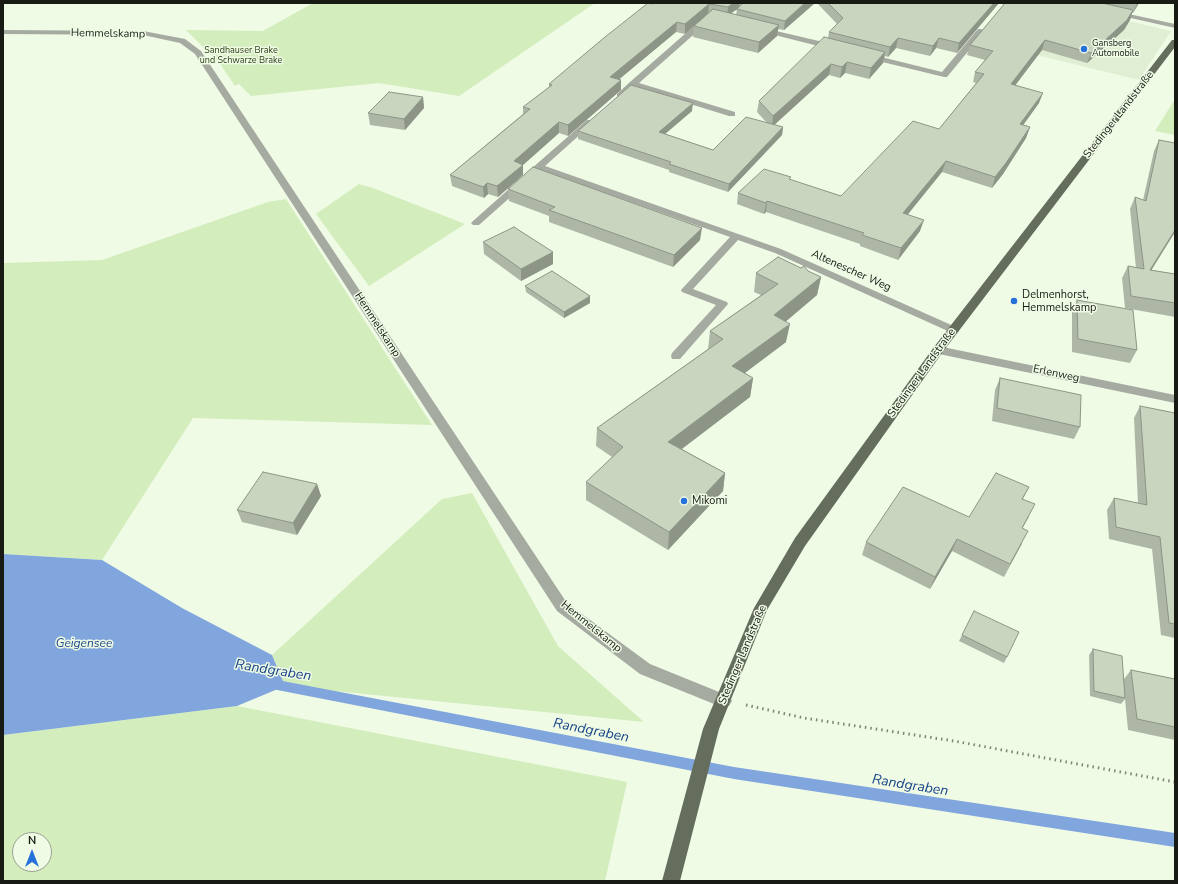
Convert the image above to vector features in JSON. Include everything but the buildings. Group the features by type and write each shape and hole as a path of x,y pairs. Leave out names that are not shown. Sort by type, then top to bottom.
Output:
{"main road":[{"name":"Stedinger Landstraße","path":"671,881 711,729 761,608 800,542 938,350 1175,42"}],"street":[{"path":"1108,11 1175,26"},
{"path":"615,100 710,16"},
{"path":"751,26 844,50"},
{"path":"859,54 944,75 985,27"},
{"name":"Hemmelskamp","path":"3,32 143,33 182,41 198,53 562,607 645,669 724,700"},
{"path":"633,84 732,114"},
{"path":"476,222 598,115"},
{"name":"Altenescher Weg","path":"539,167 778,251 954,330"},
{"path":"676,356 723,304 686,290 737,236"},
{"name":"Erlenweg","path":"938,350 1175,399"}],"path":[{"path":"724,700 804,718 954,741 1175,782"}],"shaded area":[{"path":"1052,3 1171,31 1139,80 983,42"}],"green space":[{"name":"Sandhauser Brake und Schwarze Brake","path":"313,3 595,3 459,96 379,83 251,96 239,84 235,86 221,65 186,30 263,31"},
{"path":"1175,99 1175,135 1155,131"},
{"path":"359,184 373,188 465,224 369,286 316,214"},
{"path":"286,199 432,425 193,418 102,560 3,554 3,263 102,260 268,202"},
{"path":"472,493 558,646 644,722 285,686 272,655 442,499"},
{"path":"237,706 627,782 605,881 3,881 3,735"}],"water":[{"name":"Geigensee","path":"3,554 102,560 182,608 272,655 285,686 237,706 3,735"}],"waterway":[{"name":"Randgraben","path":"272,684 734,773 1175,840"}],"place":[{"name":"Gansberg Automobile","path":"1084,49"},
{"name":"Delmenhorst, Hemmelskamp","path":"1014,301"},
{"name":"Mikomi","path":"684,501"}]}
